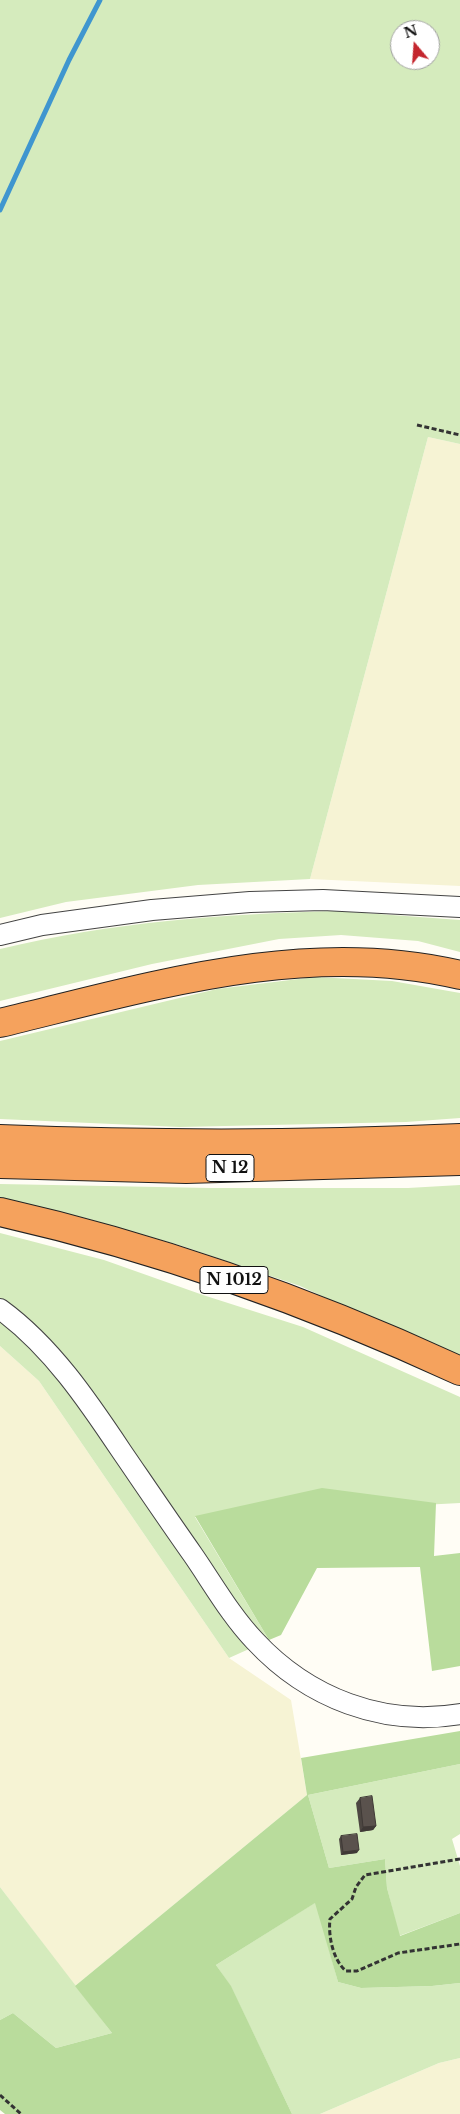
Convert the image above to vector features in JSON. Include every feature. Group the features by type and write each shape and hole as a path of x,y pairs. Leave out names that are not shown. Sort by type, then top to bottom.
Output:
{"highway":[{"path":"0,1023 152,986 249,968 330,962 360,963 423,968 460,976"},
{"name":"N 12","path":"0,1139 183,1143 460,1138"},
{"name":"N 12","path":"0,1164 186,1169 460,1162"},
{"name":"N 1012","path":"0,1212 98,1237 270,1292 392,1340 460,1371"}],"street":[{"path":"0,934 42,925 152,910 250,902 322,900 460,907"},
{"path":"0,1309 14,1319 57,1363 95,1412 238,1620 272,1658 318,1691 338,1701 362,1709 404,1716 430,1717 460,1714"}],"path":[{"path":"417,425 460,435"},
{"path":"460,1859 365,1875 356,1887 352,1899 330,1919 328,1931 338,1964 346,1971 357,1970 398,1953 460,1944"},
{"path":"0,2095 21,2114"}],"shaded area":[{"path":"428,437 460,444 460,886 310,879"},
{"path":"0,1346 39,1381 229,1658 291,1700 307,1795 75,1986 0,1887"},
{"path":"460,2058 460,2114 320,2114 439,2063"}],"green space":[{"path":"0,0 460,0 460,444 428,437 310,879 198,885 66,902 0,918"},
{"path":"337,911 460,920 460,952 418,941 341,935 279,939 152,964 0,1001 0,949 84,932 167,921 251,914"},
{"path":"315,977 392,981 460,993 460,1118 406,1122 180,1127 0,1119 0,1041 217,989"},
{"path":"0,1184 211,1188 408,1188 460,1185 460,1359 300,1286 182,1246 89,1219 0,1197"},
{"path":"0,1233 104,1260 203,1295 303,1327 460,1397 460,1503 195,1517 269,1640 229,1658 39,1381 0,1346"},
{"path":"322,1488 436,1503 434,1556 460,1553 460,1666 432,1671 420,1567 317,1568 281,1635 269,1640 195,1516"},
{"path":"460,1731 460,1764 308,1795 329,1868 385,1859 387,1888 400,1936 460,1913 460,1983 432,1986 361,1988 338,1982 315,1903 216,1965 231,1986 292,2114 5,2114 0,2110 0,2020 13,2013 56,2048 112,2033 75,1986 307,1795 301,1758"},
{"path":"460,1764 460,1834 452,1839 460,1866 460,1913 399,1936 387,1888 385,1859 329,1868 308,1795"},
{"path":"0,1887 112,2033 56,2048 13,2013 0,2020"},
{"path":"316,1902 338,1982 361,1988 432,1986 460,1983 460,2058 439,2063 320,2114 292,2114 231,1987 216,1965"}],"building":[{"path":"372,1796 376,1826 363,1827 360,1798"},
{"path":"357,1834 359,1850 343,1852 341,1836"}],"waterway":[{"path":"0,210 69,60 100,0"}]}
